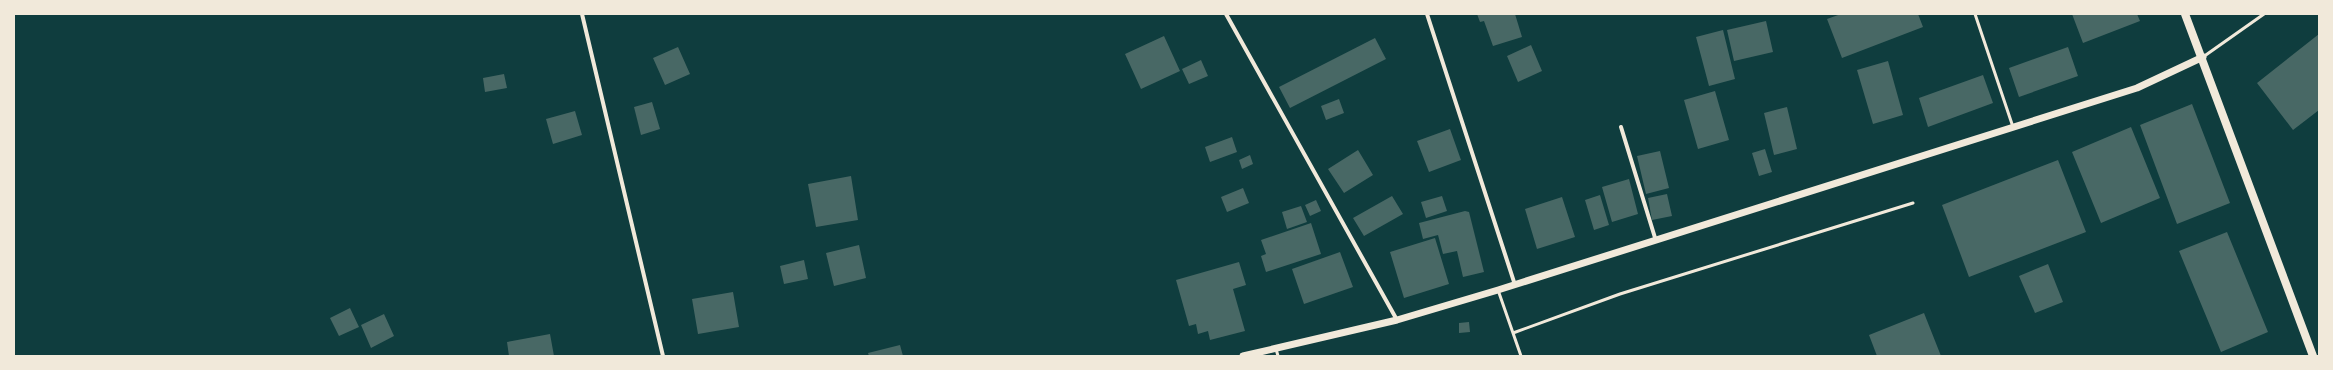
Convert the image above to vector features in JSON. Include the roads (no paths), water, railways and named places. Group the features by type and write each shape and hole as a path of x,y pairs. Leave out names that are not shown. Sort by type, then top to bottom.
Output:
{"main road":[{"path":"2185,14 2203,57 2313,356"}],"street":[{"path":"582,14 663,356"},
{"path":"1226,14 1397,320"},
{"path":"1427,14 1515,285"},
{"path":"1243,356 1277,352 1397,320 1515,285 2137,88 2203,57"},
{"path":"1621,127 1656,241"}],"lane":[{"path":"1975,14 2013,128"},
{"path":"2203,57 2264,14"},
{"path":"1513,333 1620,294 1913,203"},
{"path":"1498,290 1521,356"}]}
